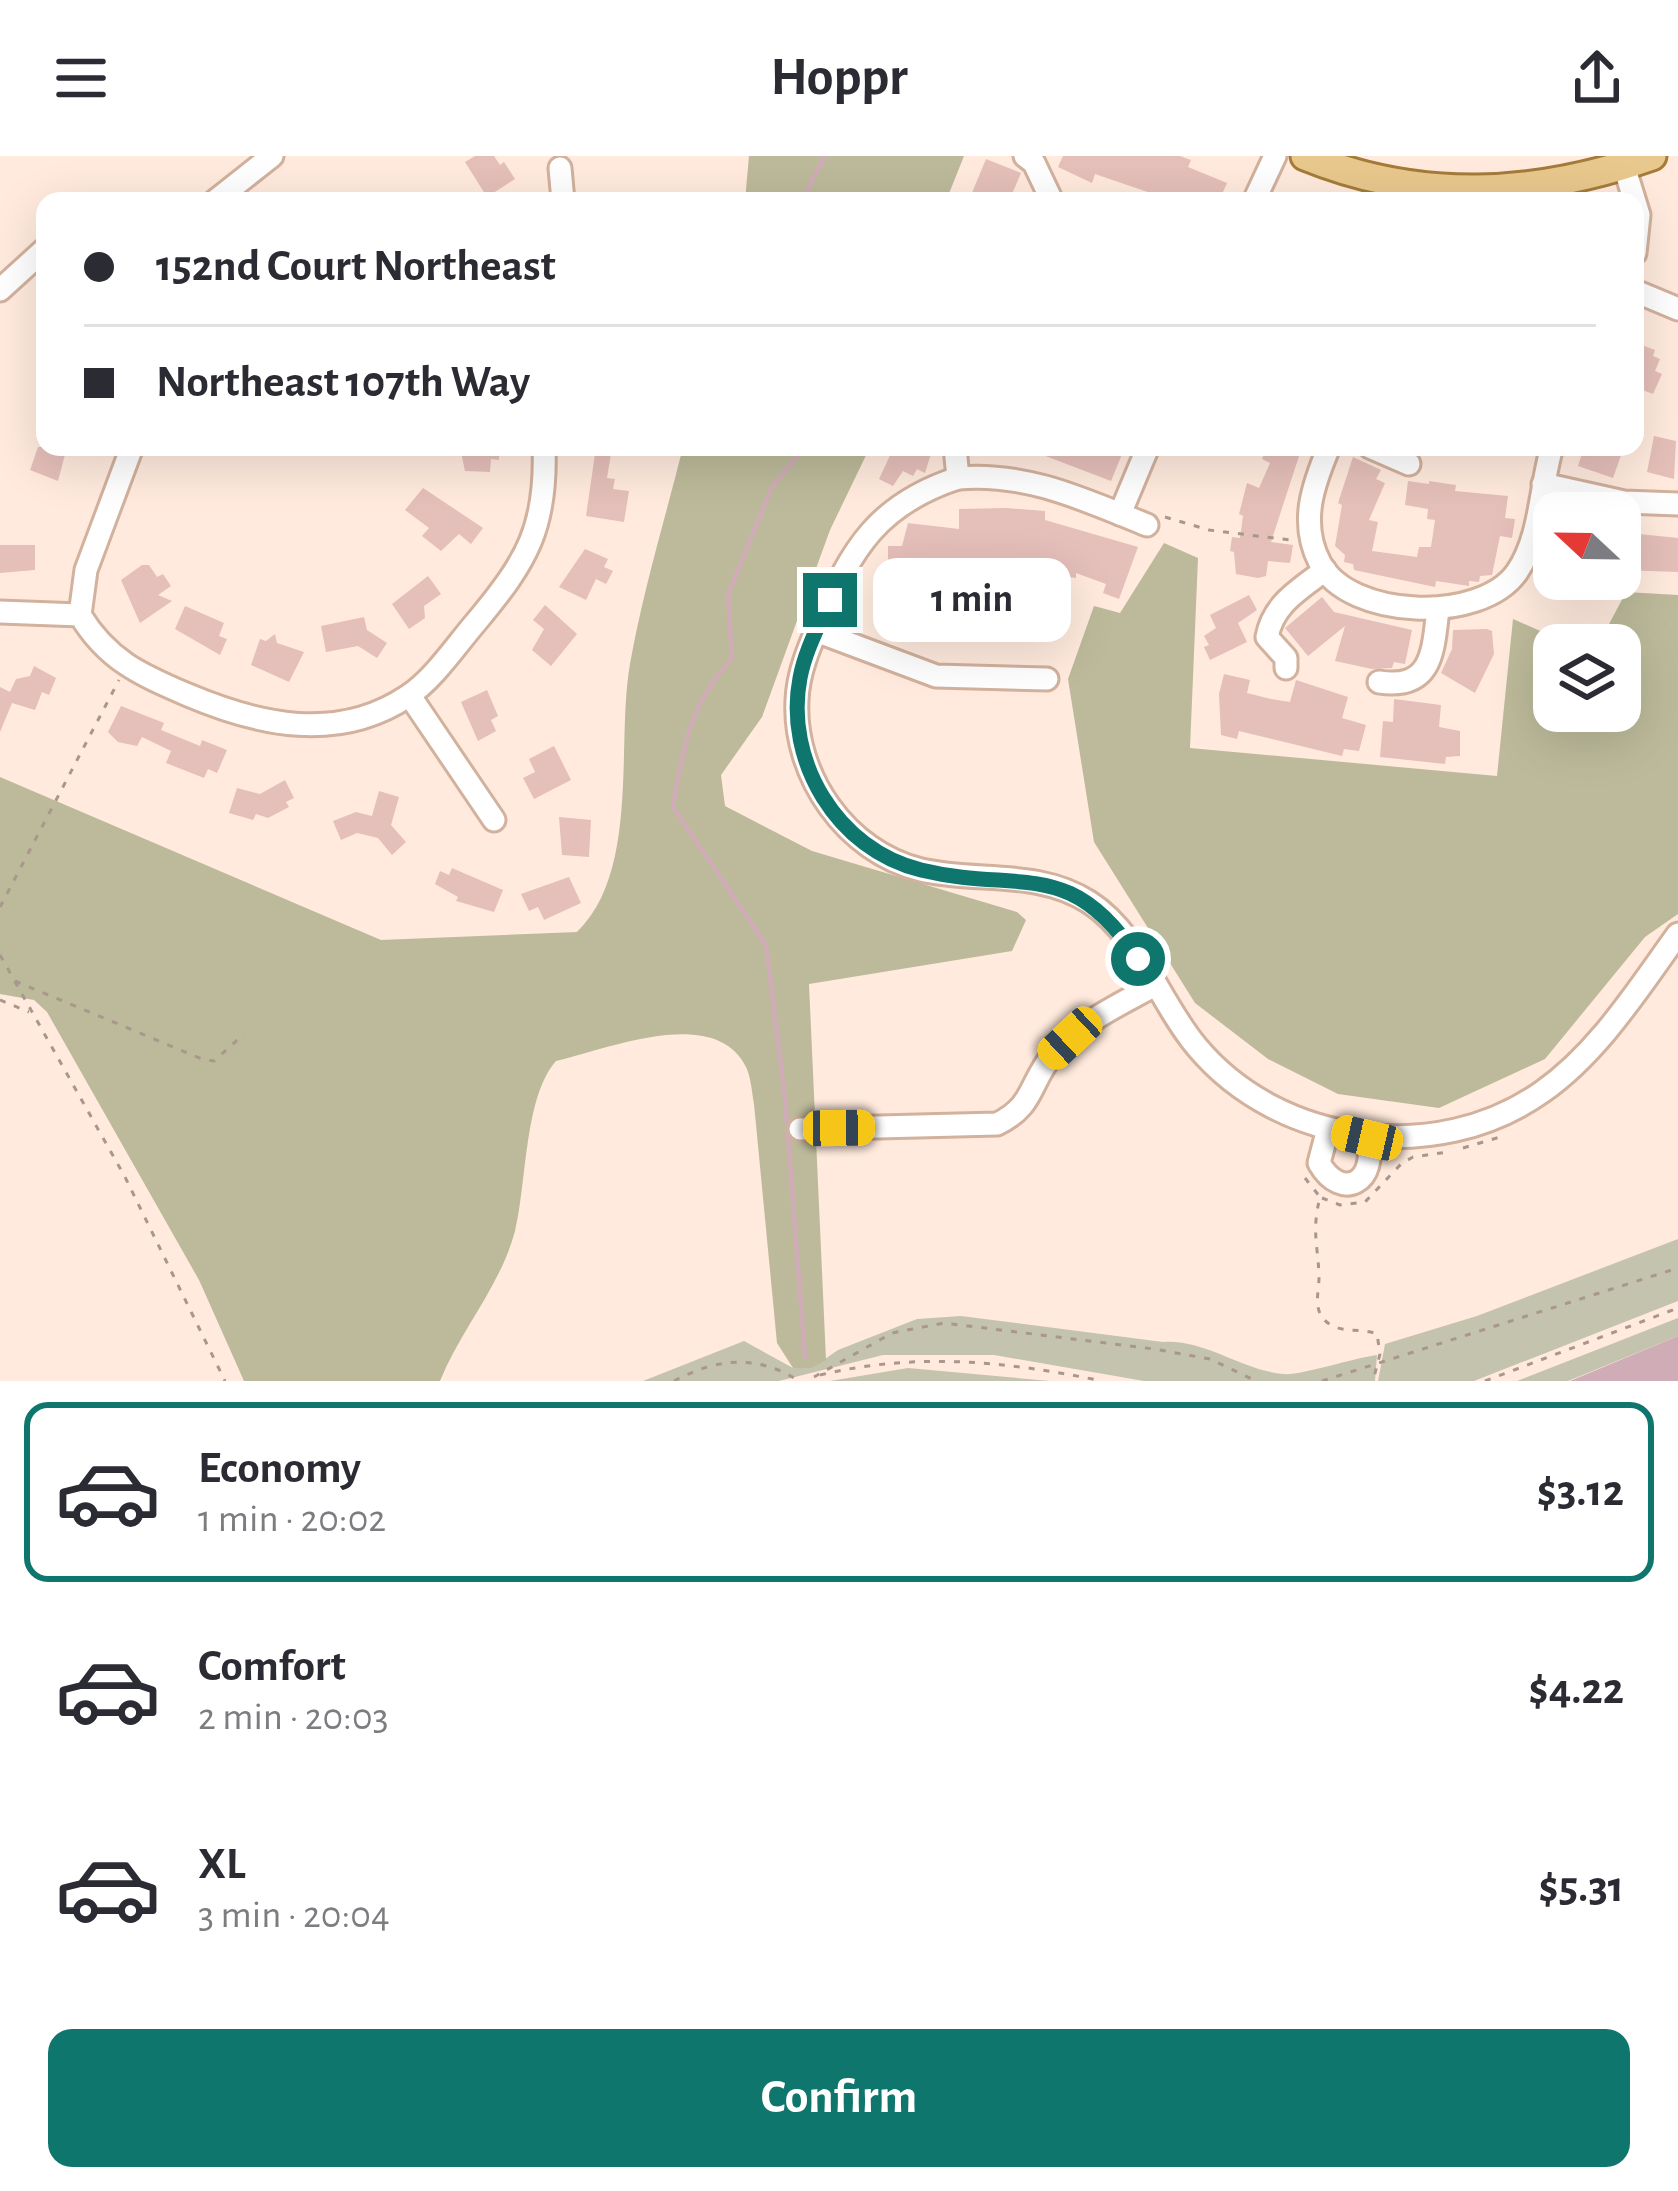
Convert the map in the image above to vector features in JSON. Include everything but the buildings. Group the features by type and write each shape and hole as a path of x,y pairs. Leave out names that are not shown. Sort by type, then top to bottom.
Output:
{"main road":[{"path":"1304,156 1403,187 1466,191 1533,188 1652,156"}],"street":[{"path":"226,192 272,156"},
{"path":"1025,156 1034,163 1048,192"},
{"path":"1258,192 1275,156"},
{"path":"559,160 562,192"},
{"path":"1624,166 1632,192"},
{"path":"0,290 36,258"},
{"path":"1644,295 1678,309"},
{"path":"129,456 86,570 80,615 95,640 125,668 239,717 287,726 317,726 363,716 410,695 518,572 541,515 544,456"},
{"path":"956,456 958,478"},
{"path":"1120,514 1144,456"},
{"path":"1326,456 1308,511 1323,568 1348,589 1373,599 1438,609 1474,604 1515,576 1528,553 1550,456"},
{"path":"1391,456 1409,464"},
{"path":"1150,519 1120,514 1010,477 958,478 923,490 888,512 843,569 800,673 799,738 811,776 841,821 904,865 946,874 1046,883 1089,902 1110,919 1197,1047 1240,1088 1328,1129 1367,1138 1431,1135 1506,1113 1544,1091 1588,1051 1678,934"},
{"path":"1543,484 1624,502 1678,504"},
{"path":"1286,668 1286,658 1267,637 1270,618 1323,568"},
{"path":"1379,682 1400,686 1422,673 1433,650 1438,609"},
{"path":"0,612 80,615"},
{"path":"816,631 936,676 1047,679"},
{"path":"410,695 494,820"},
{"path":"800,1129 997,1124 1021,1113 1052,1055 1088,1022 1155,986"},
{"path":"1328,1129 1319,1163 1327,1177 1342,1184 1358,1181 1368,1172 1367,1138"}],"path":[{"path":"1150,519 1298,542"},
{"path":"0,907 125,668"},
{"path":"0,956 125,1177 225,1381"},
{"path":"14,980 202,1059 214,1061 244,1034"},
{"path":"0,1000 31,1012"},
{"path":"1304,1171 1321,1197 1340,1204 1365,1202 1413,1157 1496,1139 1507,1132 1506,1113"},
{"path":"1321,1197 1312,1241 1319,1276 1316,1301 1332,1326 1377,1334 1373,1381"},
{"path":"1322,1381 1678,1268"},
{"path":"1485,1381 1678,1308"},
{"path":"814,1377 892,1333 944,1323 1154,1349 1210,1360 1256,1381"},
{"path":"674,1381 746,1359 800,1381 869,1363 920,1359 1001,1363 1102,1381"},
{"path":"212,1381 223,1373"}],"green space":[{"path":"1678,1239 1678,1301 1474,1381 1378,1381 1385,1344 1477,1316"},
{"path":"961,1316 1178,1342 1283,1374 1377,1355 1375,1381 1144,1381 994,1355 883,1355 779,1381 643,1381 744,1341 793,1368 812,1368 838,1350 917,1319"},
{"path":"1678,1318 1678,1336 1568,1381 1517,1381"},
{"path":"908,1368 1050,1381 830,1381"}],"shaded area":[{"path":"749,156 964,156 950,192 746,192"},
{"path":"681,456 866,456 830,530 762,717 721,775 725,806 812,851 1017,912 1026,920 1012,951 809,984 826,1360 812,1368 793,1368 777,1343 754,1104 746,1067 731,1048 711,1038 686,1034 631,1041 556,1061 532,1118 519,1211 508,1251 440,1381 244,1381 199,1280 47,1012 34,1000 0,994 0,777 381,940 577,932 597,906 618,841 626,695 648,582"},
{"path":"1164,543 1198,558 1190,748 1497,776 1513,619 1533,628 1533,732 1641,732 1641,624 1609,624 1622,600 1641,600 1641,593 1678,595 1678,914 1645,937 1545,1059 1439,1108 1338,1094 1268,1059 1195,1003 1094,842 1068,679 1094,606 1120,613"},
{"path":"1678,1336 1678,1381 1570,1381"}],"waterway":[{"path":"807,192 825,156"},
{"path":"798,456 772,487 728,594 732,659 698,709 673,807 766,945 785,1098 805,1357"}],"route":[{"path":"830,600 800,673 797,701 799,738 811,776 841,821 860,839 904,865 946,874 1026,879 1068,891 1110,919 1138,959"}]}
